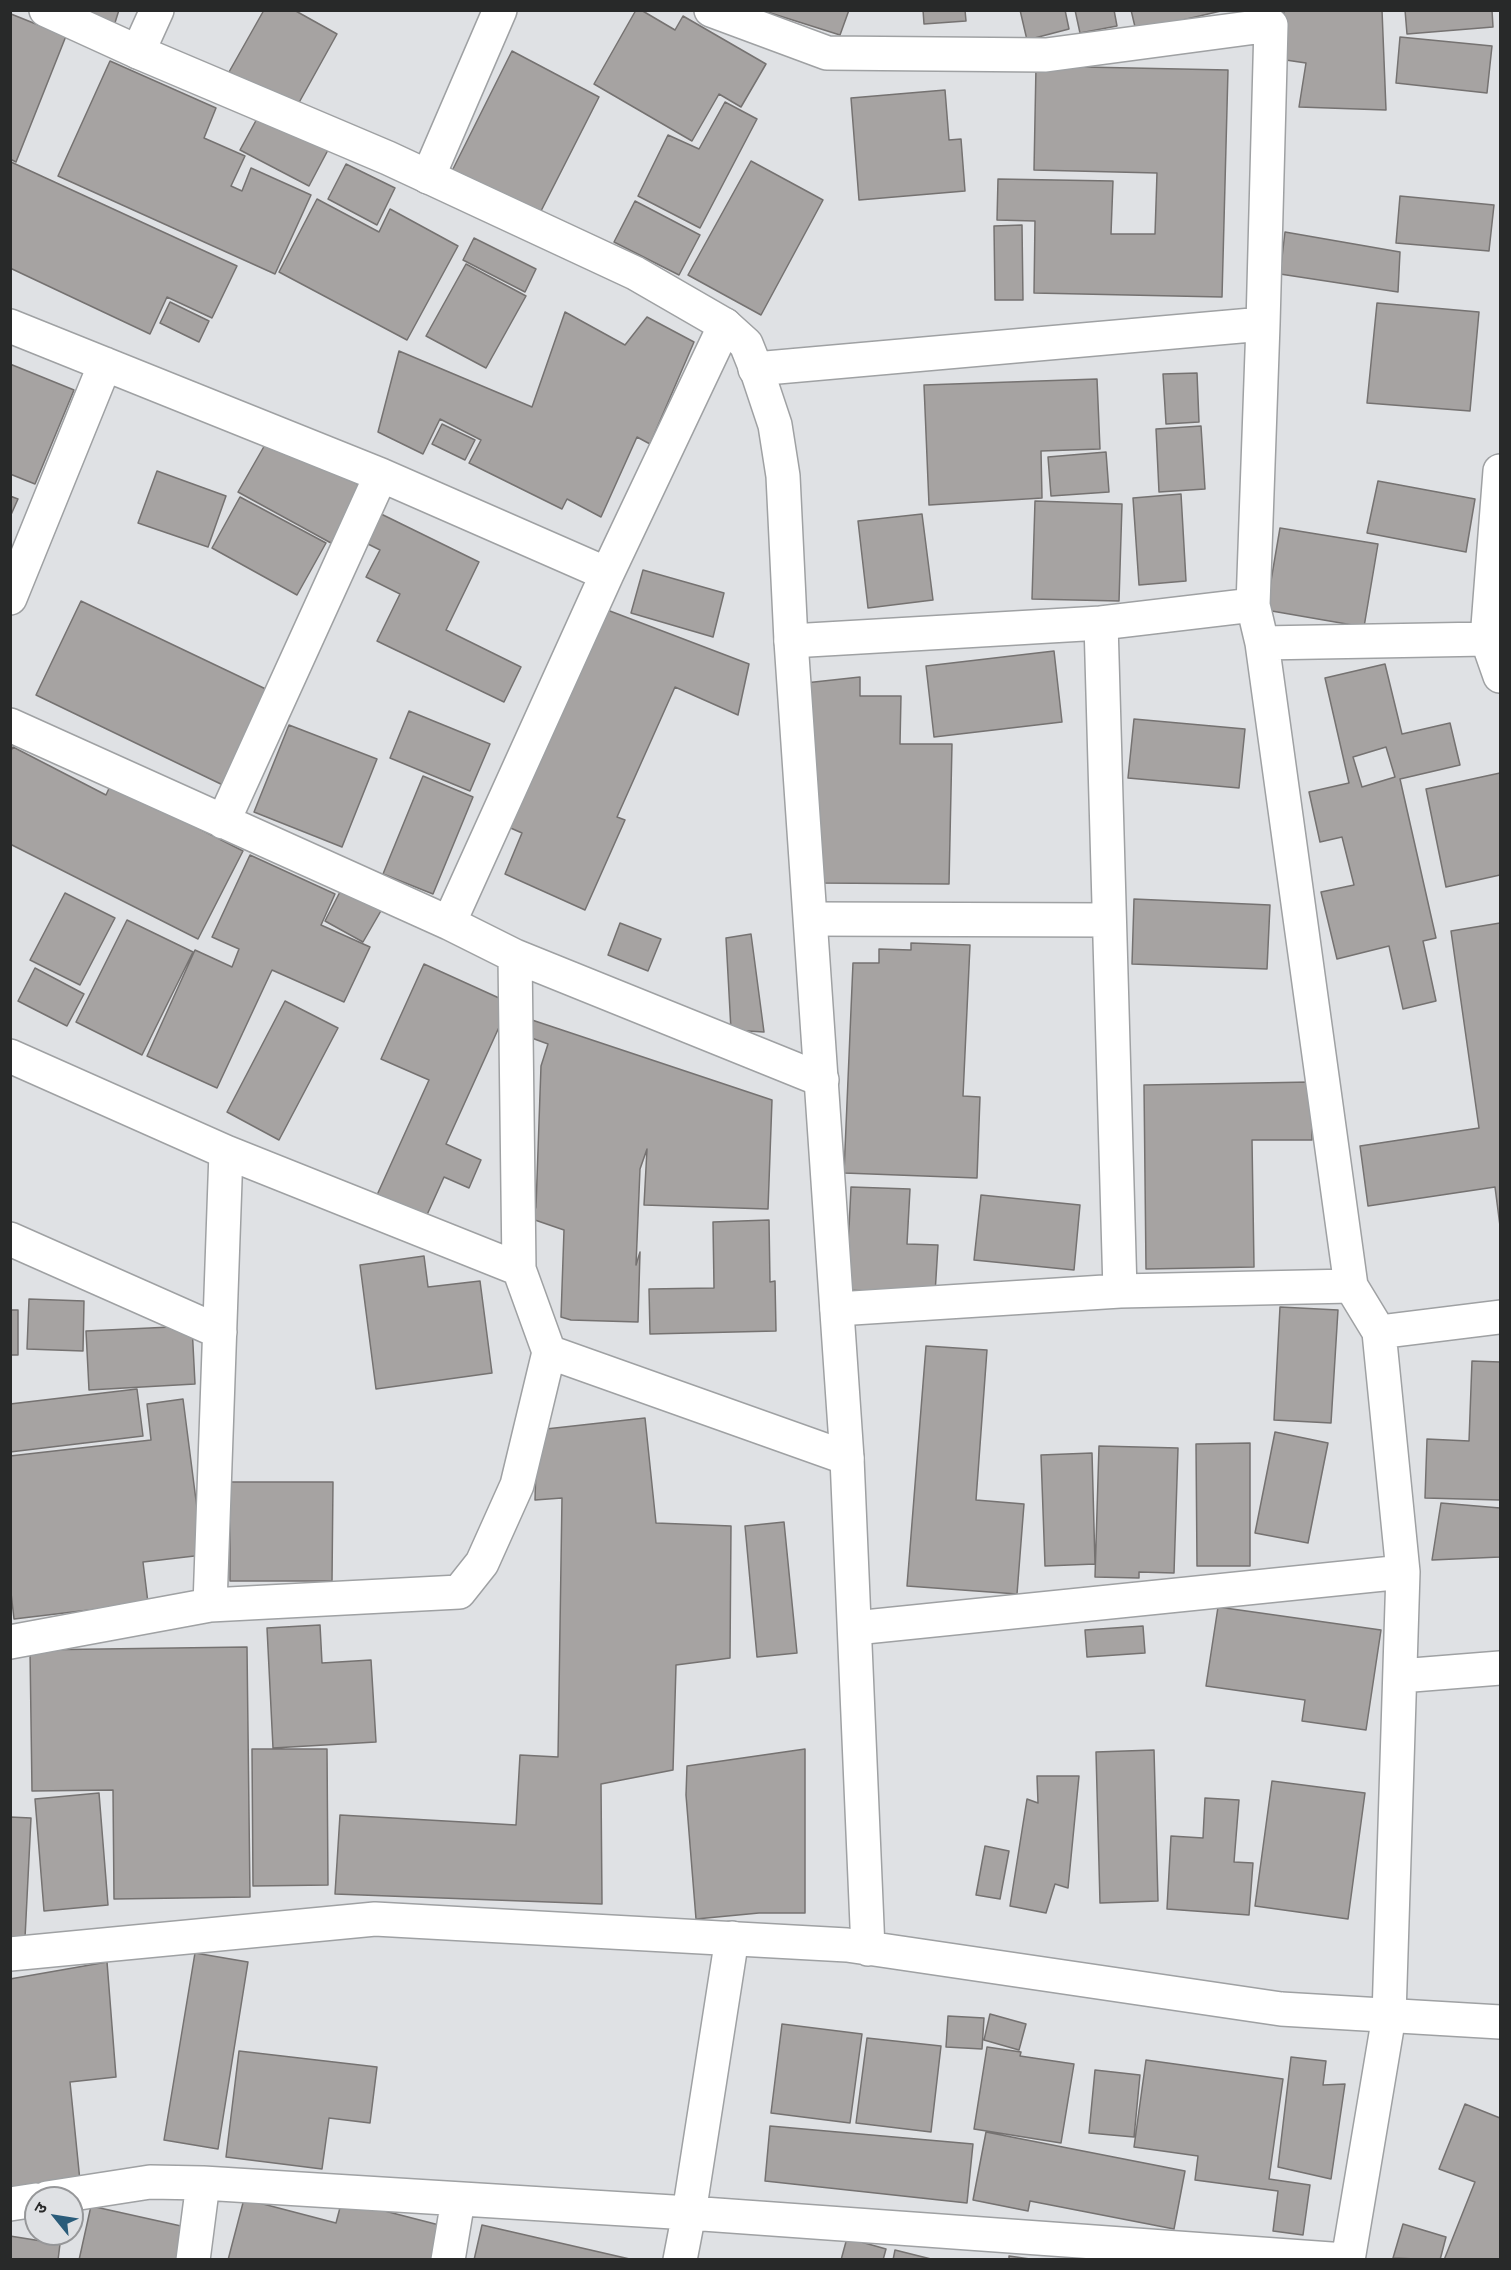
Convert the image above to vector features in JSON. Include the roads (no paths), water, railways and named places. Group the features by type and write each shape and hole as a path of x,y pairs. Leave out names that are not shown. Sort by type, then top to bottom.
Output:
{"street":[{"path":"46,10 428,177 635,273 725,326 746,344 776,425 783,476 791,641 847,1458 868,1948"},
{"path":"138,52 157,10"},
{"path":"428,177 500,10"},
{"path":"84,2192 150,2182 203,2182 1347,2259 1389,2016 1403,1572 1379,1332 1352,1286 1262,643 1253,605 1263,324 1269,18 1046,55 827,53 711,10"},
{"path":"755,369 1263,324"},
{"path":"10,326 381,475 607,574"},
{"path":"449,923 607,574 725,326"},
{"path":"10,598 105,364"},
{"path":"1500,471 1487,639 1500,676"},
{"path":"223,822 381,475"},
{"path":"791,641 1101,623 1253,605"},
{"path":"1101,623 1120,1292"},
{"path":"1262,643 1487,639"},
{"path":"10,725 449,923 515,956 822,1080"},
{"path":"811,919 1109,920"},
{"path":"10,1642 210,1605 459,1592 482,1563 517,1485 549,1352 519,1269 515,956"},
{"path":"10,1056 226,1152 519,1269"},
{"path":"210,1605 226,1152"},
{"path":"10,1239 220,1332"},
{"path":"837,1309 1120,1292 1352,1286"},
{"path":"1379,1332 1500,1317"},
{"path":"549,1352 847,1458"},
{"path":"855,1628 1403,1572"},
{"path":"1400,1676 1500,1668"},
{"path":"10,1954 375,1919 847,1945 1281,2009 1500,2022"},
{"path":"680,2259 732,1938"},
{"path":"194,2259 203,2182"},
{"path":"448,2259 458,2200"}]}
